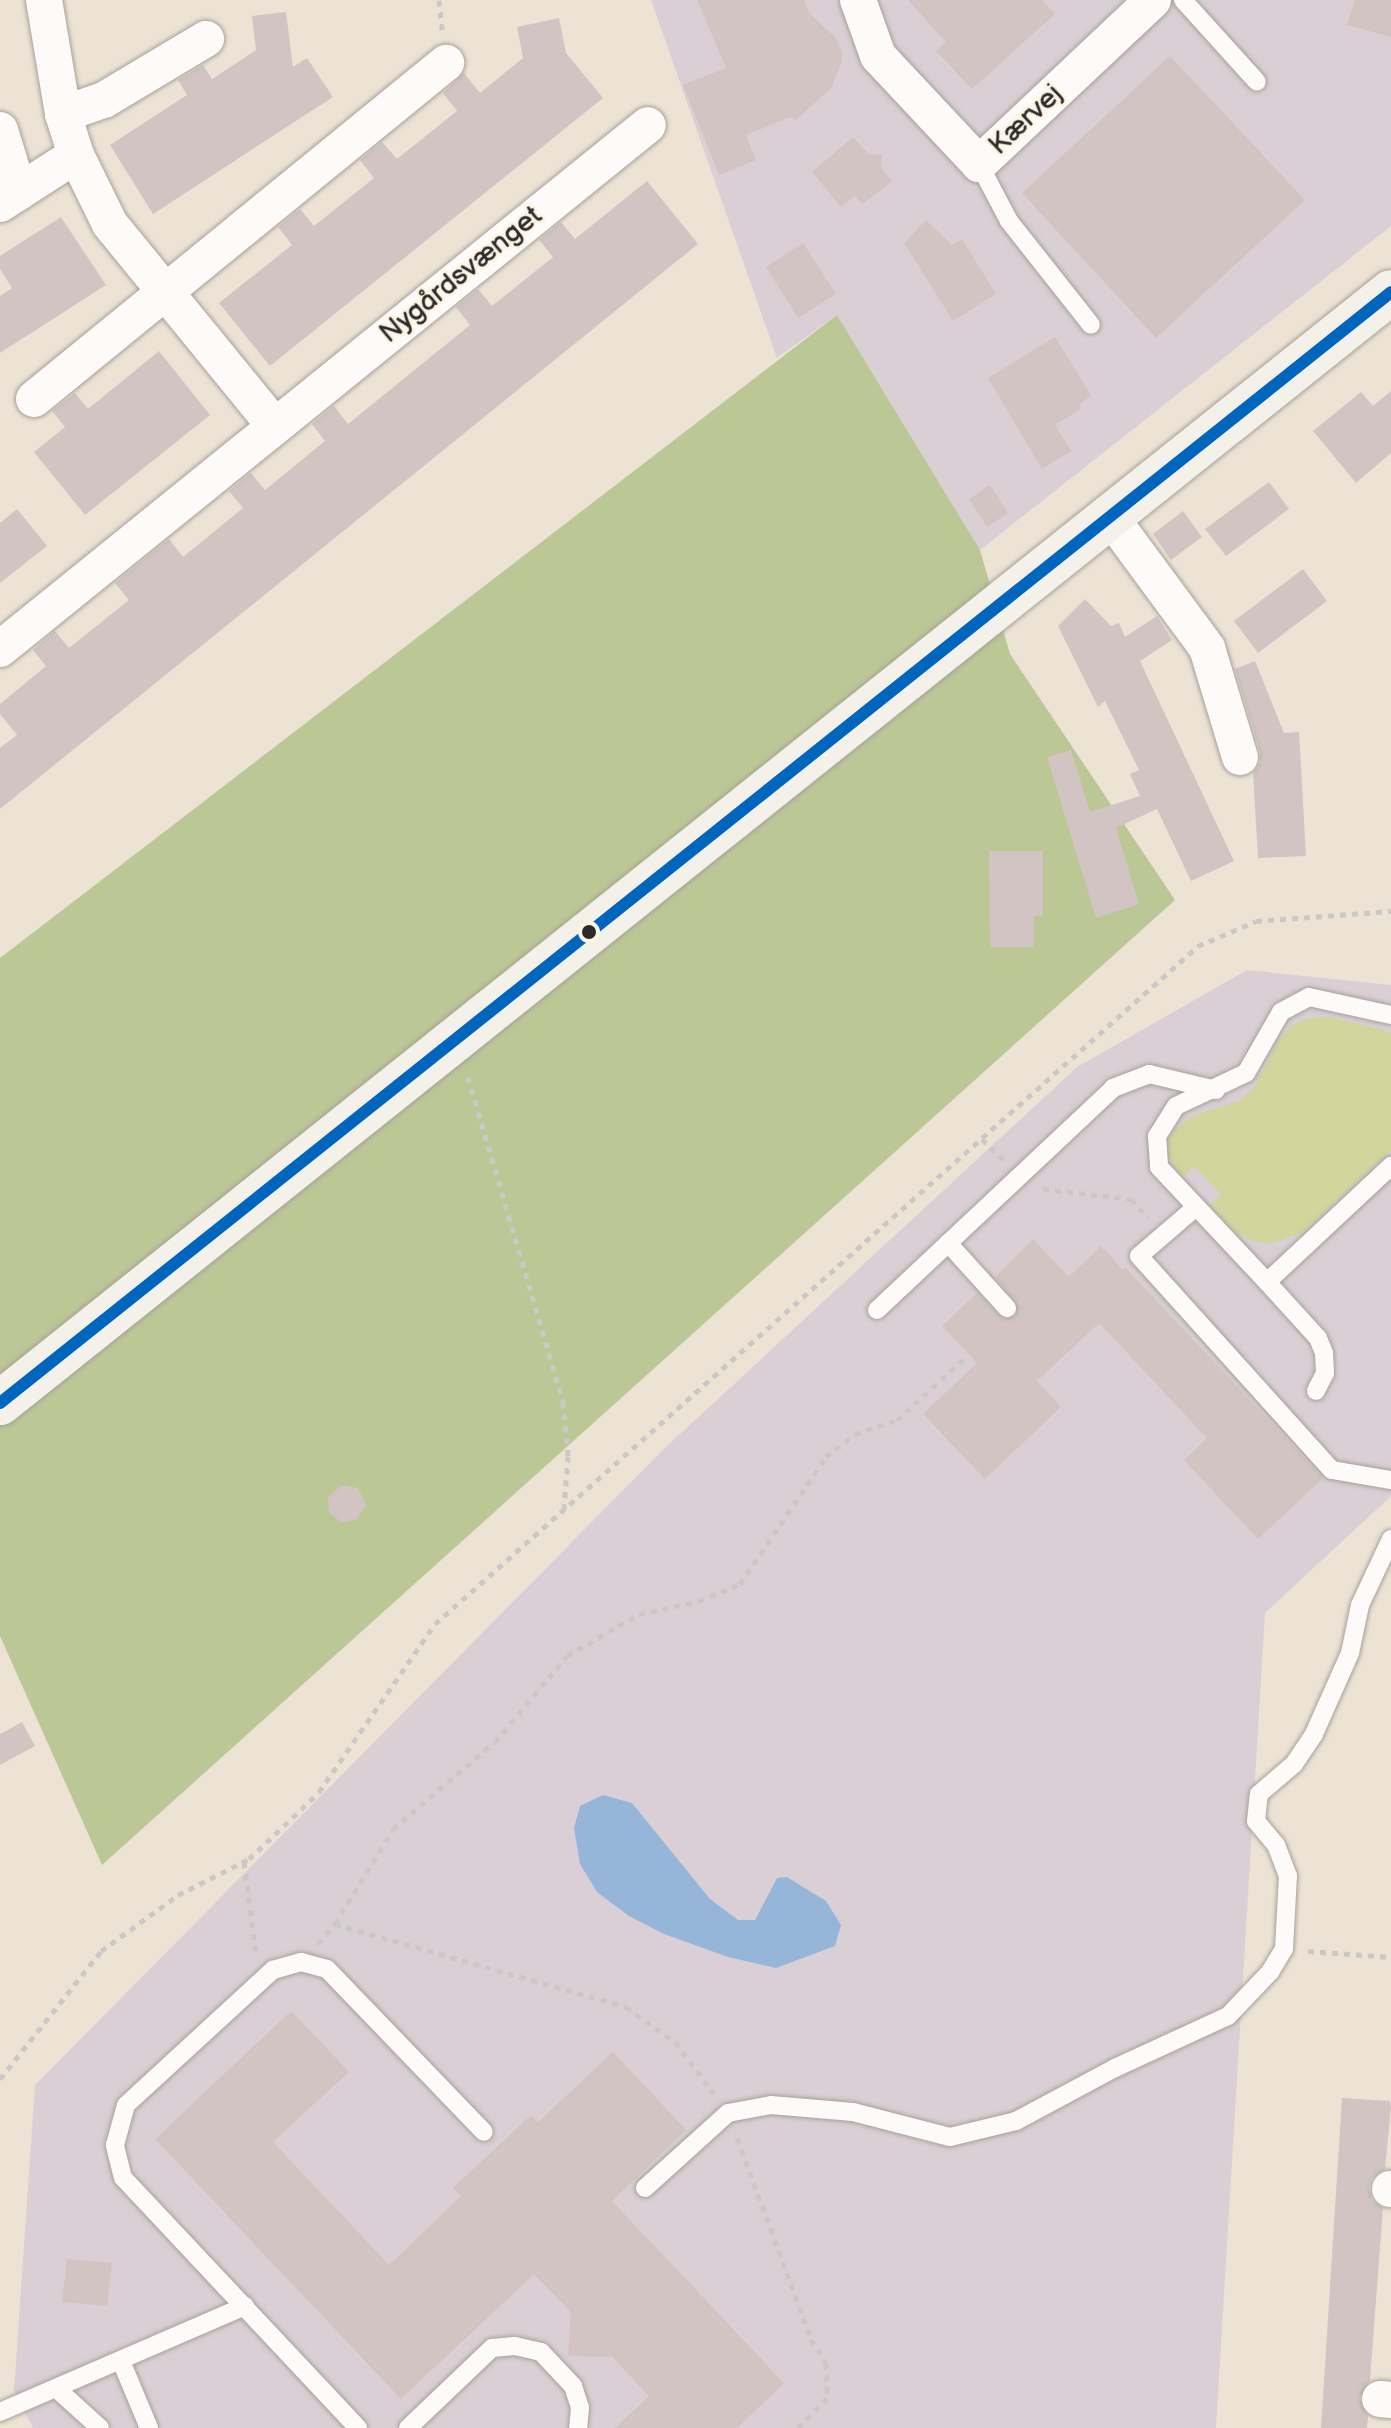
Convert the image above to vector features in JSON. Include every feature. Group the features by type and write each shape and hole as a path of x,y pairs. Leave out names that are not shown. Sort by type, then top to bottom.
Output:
{"main road":[{"path":"0,1403 1391,292"}],"street":[{"path":"44,0 63,114 76,155 110,224 275,426"},
{"name":"Kærvej","path":"858,0 878,56 979,164 1153,0"},
{"path":"63,114 104,100 206,39"},
{"path":"34,399 446,63"},
{"name":"Nygårdsvænget","path":"0,649 648,125"},
{"path":"0,130 10,198 76,155"},
{"path":"1109,515 1207,648 1240,757"}],"lane":[{"path":"1183,0 1257,82"},
{"path":"979,164 1009,221 1091,325"},
{"path":"1316,1391 1325,1373 1324,1353 1318,1338 1159,1167 1157,1136 1176,1106 1216,1090 1246,1073 1281,1012 1309,997 1391,1015"},
{"path":"877,1310 1113,1088 1149,1074 1216,1090"},
{"path":"1267,1282 1391,1166"},
{"path":"1196,1207 1139,1256 1332,1470 1391,1480"},
{"path":"948,1243 1007,1308"},
{"path":"645,2188 728,2113 771,2105 853,2112 950,2137 1016,2121 1115,2068 1228,2016 1270,1972 1284,1949 1288,1876 1276,1845 1256,1821 1259,1794 1294,1764 1314,1734 1350,1653 1360,1605 1391,1539"},
{"path":"358,2428 123,2178 115,2145 126,2105 273,1970 301,1962 327,1969 484,2132"},
{"path":"0,2412 245,2306"},
{"path":"408,2428 492,2348 515,2346 541,2352 573,2386 580,2407 578,2428"},
{"path":"121,2361 149,2428"},
{"path":"57,2389 100,2428"}],"path":[{"path":"439,0 441,26"},
{"path":"0,2079 101,1951 178,1895 244,1862 319,1792 435,1624 1198,946 1256,921 1391,911"},
{"path":"456,1038 563,1402 568,1456 564,1509"},
{"path":"1036,1188 1131,1199 1163,1236"},
{"path":"301,1962 335,1924 393,1829 495,1742 567,1656 639,1614 699,1601 740,1584 826,1457 855,1434 897,1420 967,1356"},
{"path":"244,1862 260,1982"},
{"path":"335,1924 626,2007 675,2042 728,2113 811,2339 826,2363 827,2398 798,2428"},
{"path":"1284,1949 1391,1957"}],"shaded area":[{"path":"651,0 1391,0 1391,226 980,550 837,315 777,358"},
{"path":"1247,970 1391,985 1391,1496 1265,1613 1216,2428 33,2428 14,2391 35,2085 666,1447 1077,1067"}],"green space":[{"path":"837,315 980,550 1010,654 1175,900 102,1865 0,1636 0,958"},
{"path":"1331,1017 1391,1032 1391,1150 1303,1232 1270,1244 1249,1240 1233,1230 1210,1206 1221,1194 1194,1166 1183,1177 1173,1165 1167,1153 1168,1141 1174,1130 1194,1115 1239,1101 1255,1086 1279,1040 1291,1026 1308,1018"}],"water":[{"path":"603,1795 632,1803 710,1899 738,1920 755,1920 777,1878 787,1877 826,1901 841,1925 835,1946 776,1968 728,1957 664,1934 629,1916 597,1892 580,1864 574,1828 580,1806"}],"building":[{"path":"697,0 804,0 809,13 836,38 842,52 841,64 831,88 795,121 790,117 746,135 756,160 719,175 683,85 726,68"},
{"path":"908,0 1042,0 1055,14 972,89 936,51 946,42"},
{"path":"1355,0 1391,0 1391,37 1347,25"},
{"path":"286,12 293,67 307,58 333,97 153,214 110,145 187,95 178,80 203,65 212,79 256,50 252,16"},
{"path":"559,18 566,53 603,98 270,366 219,303 292,245 278,227 300,209 314,226 374,178 360,160 382,142 397,159 457,111 443,93 464,73 480,93 523,58 517,27"},
{"path":"1170,56 1305,200 1156,338 1022,193"},
{"path":"853,137 869,154 882,155 881,167 892,182 862,204 855,196 841,207 812,172"},
{"path":"647,181 698,244 0,809 0,748 17,735 0,714 0,704 46,666 33,650 55,631 69,648 129,600 115,583 169,539 183,557 243,508 229,491 251,473 265,490 325,441 312,424 334,406 348,424 470,325 456,307 478,289 492,306 553,257 539,240 561,222 575,239"},
{"path":"61,217 106,285 0,353 0,296 12,288 0,269 0,256"},
{"path":"926,220 952,245 962,239 996,294 953,321 904,243"},
{"path":"803,243 836,294 798,318 766,267"},
{"path":"1055,337 1091,395 1079,405 1081,409 1055,425 1071,451 1042,469 988,378"},
{"path":"159,351 210,415 85,515 34,452 65,427 52,411 75,393 88,409"},
{"path":"1391,391 1391,453 1356,483 1313,431 1361,392 1373,406"},
{"path":"1269,482 1289,509 1226,556 1205,529"},
{"path":"990,485 1008,513 987,527 969,499"},
{"path":"17,509 47,546 0,583 0,523"},
{"path":"1183,511 1202,537 1171,560 1153,534"},
{"path":"1303,569 1327,601 1258,653 1234,621"},
{"path":"1085,599 1111,626 1119,623 1125,637 1157,616 1172,640 1140,661 1234,861 1191,881 1157,809 1116,828 1139,904 1096,918 1047,757 1071,750 1090,812 1140,796 1130,774 1139,770 1105,701 1098,707 1058,626"},
{"path":"1255,661 1284,733 1299,732 1306,856 1258,858 1253,773 1260,763 1260,752 1235,669"},
{"path":"989,851 1043,851 1043,916 1034,916 1034,947 990,947"},
{"path":"1033,1239 1069,1277 1101,1246 1123,1270 1125,1267 1323,1478 1258,1539 1184,1460 1207,1438 1099,1323 1037,1381 1061,1407 985,1479 923,1414 977,1363 942,1326 977,1293 1003,1319 1016,1316 1016,1301 995,1277"},
{"path":"342,1485 358,1488 366,1505 357,1519 342,1523 329,1512 328,1497"},
{"path":"22,1722 35,1746 0,1765 0,1734"},
{"path":"291,2011 349,2072 273,2142 389,2265 461,2196 453,2188 531,2115 538,2122 613,2052 686,2130 612,2201 784,2383 737,2428 615,2428 649,2396 612,2357 568,2356 571,2312 534,2274 401,2399 155,2139"},
{"path":"1342,2098 1390,2101 1391,2107 1385,2169 1372,2178 1369,2188 1372,2200 1383,2208 1370,2380 1359,2398 1368,2416 1367,2428 1321,2428"},
{"path":"67,2259 112,2263 107,2306 62,2302"}],"transit line":[{"path":"0,1403 1391,292"}]}
